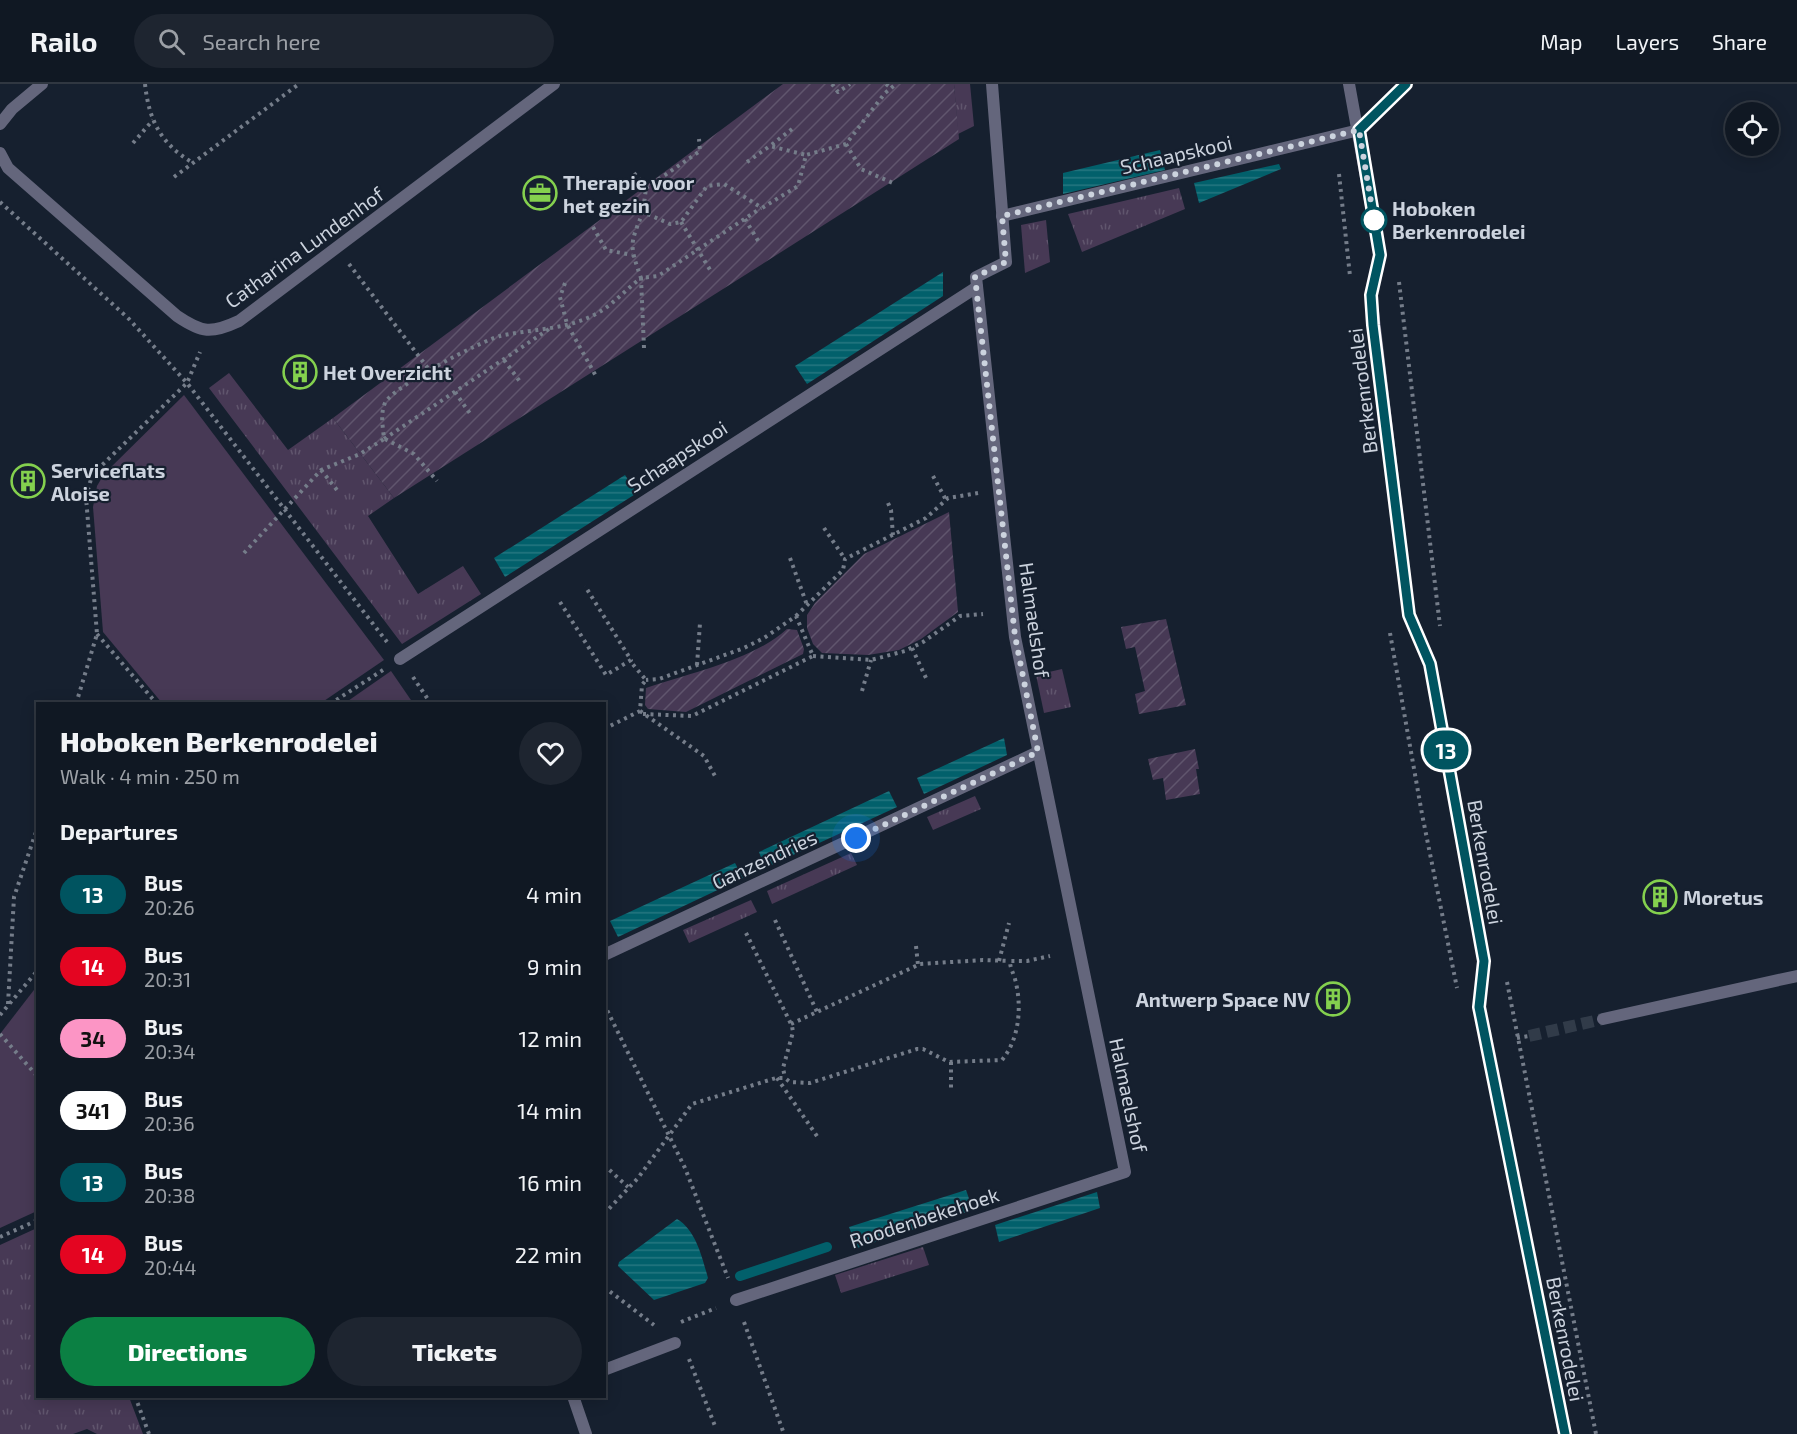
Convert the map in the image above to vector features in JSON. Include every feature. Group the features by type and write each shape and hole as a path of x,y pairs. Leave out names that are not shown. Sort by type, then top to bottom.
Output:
{"street":[{"path":"0,124 12,109 42,84"},
{"name":"Catharina Lundenhof","path":"209,332 239,321 554,84"},
{"path":"976,286 975,277 1006,262 992,84"},
{"name":"Berkenrodelei","path":"1349,84 1380,255 1371,295 1409,615 1430,664 1484,961 1479,1007 1565,1434"},
{"path":"1359,130 1406,84"},
{"name":"Schaapskooi","path":"1002,216 1359,130"},
{"path":"0,153 8,168 177,316 193,327 209,332"},
{"name":"Schaapskooi","path":"400,658 976,286"},
{"name":"Halmaelshof","path":"976,286 1015,636 1125,1173"},
{"name":"Ganzendries","path":"606,954 1038,752"},
{"path":"1603,1020 1797,976"},
{"name":"Roodenbekehoek","path":"736,1300 1125,1173"},
{"path":"606,1369 675,1343"},
{"path":"574,1398 586,1434"}],"path":[{"path":"145,84 149,108 159,132 178,154 193,163"},
{"path":"174,177 298,84"},
{"path":"832,84 838,92 850,84"},
{"path":"886,84 891,88"},
{"path":"770,146 806,155 846,144 896,84"},
{"path":"133,143 153,120"},
{"path":"747,162 792,129"},
{"path":"646,188 699,151 699,139"},
{"path":"846,144 861,169 895,184"},
{"path":"384,439 382,419 386,402 400,388 471,348 498,337 567,324 594,315 613,303 641,278 658,276 798,186 806,155"},
{"path":"634,173 646,188 644,212 632,240 632,255 641,278 644,348"},
{"path":"644,212 670,224 681,222 707,186 724,184 762,208"},
{"path":"0,202 129,319 187,383 286,508 431,702"},
{"path":"744,219 760,244"},
{"path":"681,222 712,273"},
{"path":"593,226 606,250 632,255"},
{"path":"358,276 430,371"},
{"path":"565,283 560,297 567,324 597,378"},
{"path":"244,553 321,470 360,454 552,327"},
{"path":"76,702 97,634 86,508 88,487 97,470 187,383 209,332"},
{"path":"504,360 521,383"},
{"path":"455,392 471,415"},
{"path":"384,439 414,454 437,481"},
{"path":"321,470 337,490"},
{"path":"933,476 946,500"},
{"path":"845,560 926,518 946,500 969,494"},
{"path":"888,503 891,510 893,535"},
{"path":"646,680 659,679 744,648 764,638 796,616 843,570 845,560 824,528"},
{"path":"790,558 807,605"},
{"path":"585,586 630,661 646,680"},
{"path":"560,602 606,675 630,661"},
{"path":"606,728 642,712 692,716 813,656 871,660 912,648 960,616 983,615"},
{"path":"796,616 813,656"},
{"path":"698,664 700,623"},
{"path":"97,634 155,702"},
{"path":"912,648 926,678"},
{"path":"333,702 400,658"},
{"path":"862,691 871,660"},
{"path":"642,712 642,686 646,680"},
{"path":"642,712 704,756 715,776"},
{"path":"8,1004 14,897 36,832"},
{"path":"775,920 818,1012"},
{"path":"999,961 1009,923"},
{"path":"746,933 791,1024 793,1032 783,1068 785,1078"},
{"path":"916,946 918,965"},
{"path":"791,1024 924,963 1027,961 1050,956"},
{"path":"606,1212 638,1178 692,1104 776,1078 785,1078 790,1082 810,1083 917,1049 923,1049 945,1062 1002,1060 1007,1054 1020,1017 1015,978 1010,961"},
{"path":"0,1015 36,972"},
{"path":"606,1008 685,1168 784,1434"},
{"path":"0,1034 36,1075"},
{"path":"1517,1038 1529,1036"},
{"path":"951,1062 951,1089"},
{"path":"776,1078 819,1139"},
{"path":"606,1167 628,1187"},
{"path":"0,1237 36,1221"},
{"path":"606,1289 660,1330"},
{"path":"671,1326 736,1300"},
{"path":"699,1384 715,1426"},
{"path":"136,1398 149,1434"}],"green space":[{"path":"783,84 954,84 959,139 394,498 333,418"},
{"path":"954,84 970,84 974,126 958,134"},
{"path":"1179,188 1185,209 1082,252 1068,214"},
{"path":"1046,220 1050,262 1025,273 1021,225"},
{"path":"229,373 288,450 333,418 394,498 368,516 418,594 463,566 481,594 402,644 209,388"},
{"path":"184,395 384,660 322,702 161,702 103,632 93,507 97,486 104,474"},
{"path":"949,512 958,612 921,639 899,650 868,655 822,653 813,644 807,628 807,615 815,603 864,554"},
{"path":"1166,619 1186,705 1139,714 1135,694 1145,691 1135,647 1126,649 1121,627"},
{"path":"787,629 797,630 804,649 803,654 686,712 648,709 645,705 646,688 739,657 773,640"},
{"path":"1062,669 1071,707 1044,713 1036,675"},
{"path":"391,671 412,702 346,702"},
{"path":"1195,749 1200,794 1166,800 1163,778 1153,780 1148,759"},
{"path":"975,796 981,809 933,830 927,817"},
{"path":"851,853 857,865 772,904 767,891"},
{"path":"751,900 757,912 689,943 683,930"},
{"path":"36,987 36,1211 0,1228 0,1034"},
{"path":"36,1228 36,1398 129,1398 143,1434 97,1434 87,1429 73,1434 0,1434 0,1245"},
{"path":"923,1247 929,1265 841,1293 835,1275"}],"shaded area":[{"path":"1160,150 1165,170 1063,194 1063,173"},
{"path":"1279,164 1281,169 1199,203 1194,183"},
{"path":"943,272 943,296 807,384 795,366"},
{"path":"625,475 637,493 505,577 494,558"},
{"path":"1004,738 1007,755 924,794 917,778"},
{"path":"889,791 897,807 765,868 759,852"},
{"path":"735,863 743,878 618,937 610,921"},
{"path":"966,1190 973,1210 857,1248 849,1227"},
{"path":"1097,1192 1100,1208 999,1242 995,1225"},
{"path":"677,1219 694,1237 708,1278 705,1283 654,1300 618,1266 619,1262"}],"waterway":[{"path":"740,1276 827,1247"}],"tunnel":[{"path":"1529,1036 1603,1019"}],"bus line":[{"name":"13","path":"1406,84 1359,130 1380,255 1371,295 1373,325 1409,615 1430,664 1484,961 1479,1007 1565,1434"}],"place":[{"name":"Therapie voor het gezin","path":"540,193"},
{"name":"Hoboken Berkenrodelei","path":"1374,220"},
{"name":"Het Overzicht","path":"300,372"},
{"name":"Serviceflats Aloise","path":"28,481"},
{"name":"Moretus","path":"1660,897"},
{"name":"Antwerp Space NV","path":"1333,999"}],"route":[{"path":"856,838 1038,752 1015,636 975,277 1006,262 1002,216 1359,130 1374,220"}]}
